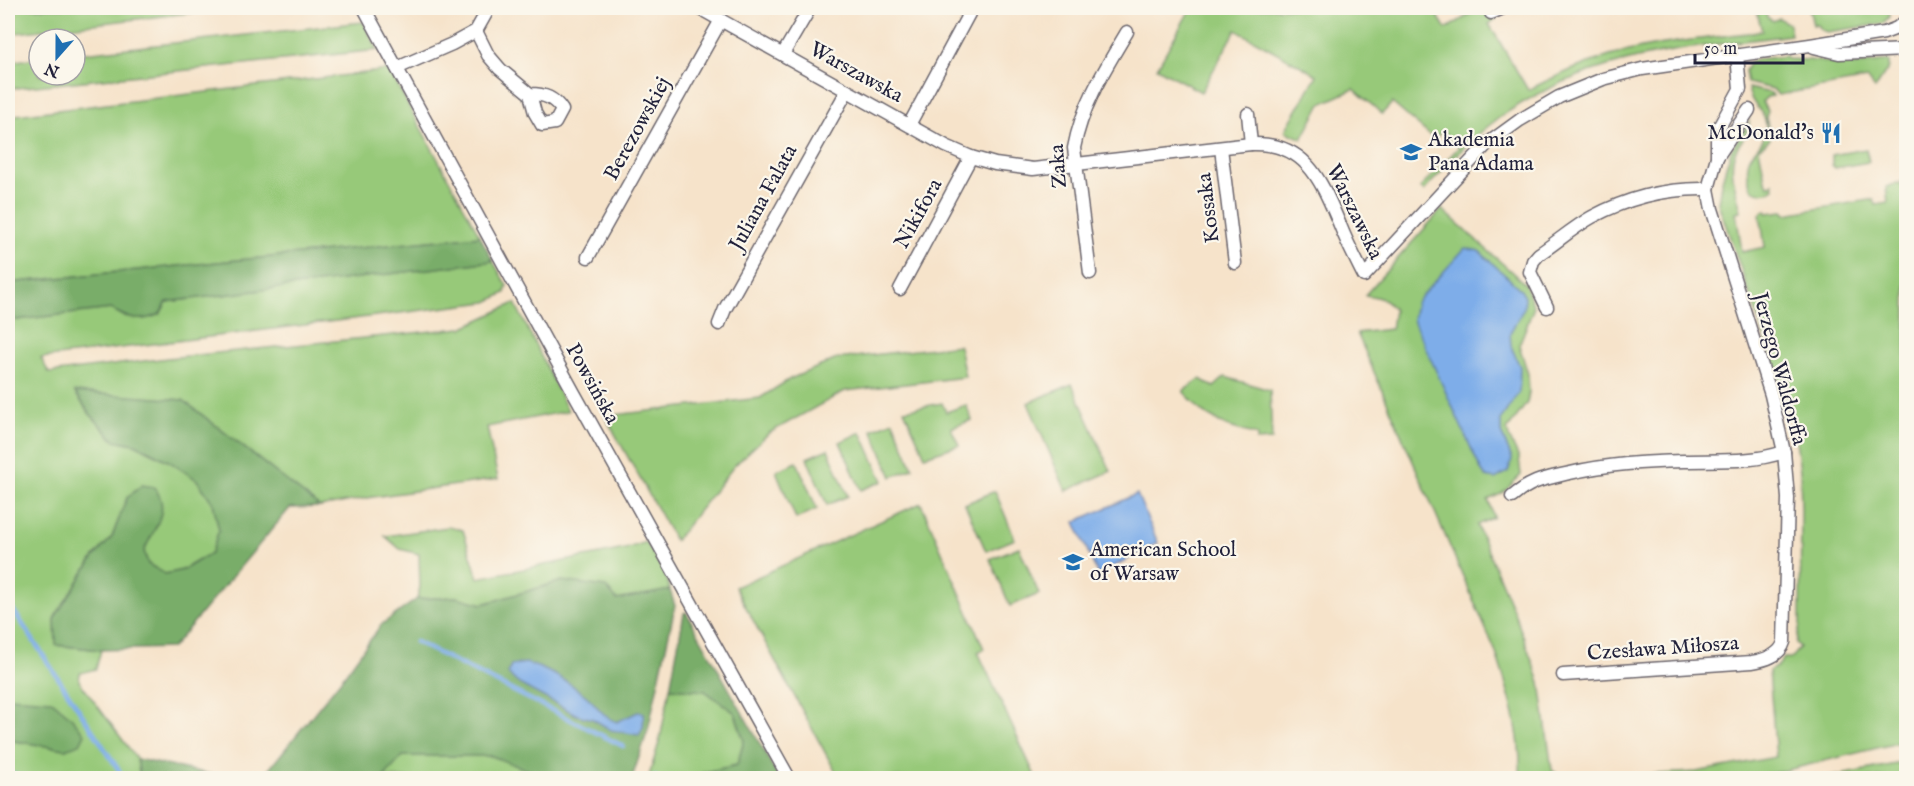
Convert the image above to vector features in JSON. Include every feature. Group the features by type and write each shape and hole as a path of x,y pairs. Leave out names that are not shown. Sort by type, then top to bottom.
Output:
{"street":[{"name":"Powsińska","path":"364,8 789,778"},
{"path":"397,68 452,45 476,31 489,8"},
{"name":"Warszawska","path":"699,8 946,146 971,157 1015,168 1034,169 1077,165 1251,144 1281,147 1296,154 1308,165 1328,197 1364,276 1486,144 1542,106 1577,89 1618,75 1660,66 1884,33 1897,28 1906,21"},
{"name":"Warszawska","path":"783,54 810,8"},
{"name":"Warszawska","path":"909,125 972,8"},
{"name":"Berezowskiej","path":"588,257 721,20"},
{"path":"476,31 488,55 500,69 530,94"},
{"name":"Zaka","path":"1090,273 1074,148 1086,104 1127,32"},
{"name":"Warszawska","path":"1810,45 1839,53 1906,50"},
{"name":"Jerzego Waldorffa","path":"1737,55 1740,89 1717,131 1717,157 1708,189 1712,209 1771,395 1784,452 1788,498 1784,642 1782,648 1764,660"},
{"name":"Juliana Falata","path":"719,324 725,309 846,91"},
{"name":"Jerzego Waldorffa","path":"1717,157 1749,110"},
{"path":"1248,114 1251,144"},
{"name":"Kossaka","path":"1221,148 1235,263"},
{"name":"Nikifora","path":"900,289 971,157"},
{"path":"1547,307 1530,272 1533,261 1539,254 1593,217 1624,202 1684,188 1708,189"},
{"path":"1512,497 1527,484 1595,467 1629,462 1743,461 1784,452"},
{"name":"Czesława Miłosza","path":"1563,675 1737,664 1764,660"}],"green space":[{"path":"8,8 232,8 68,27 27,27 27,32 8,34"},
{"path":"1191,8 1433,8 1446,29 1480,8 1489,8 1496,19 1489,24 1528,90 1581,66 1623,52 1668,43 1762,31 1756,8 1769,8 1766,12 1767,17 1773,21 1779,18 1789,24 1791,35 1639,58 1603,67 1568,80 1533,97 1499,118 1460,152 1424,191 1420,188 1459,147 1442,131 1434,139 1392,103 1382,114 1354,89 1321,104 1302,139 1285,131 1317,75 1236,30 1201,92 1157,68"},
{"path":"1809,8 1891,8 1889,17 1882,24 1827,32 1813,25"},
{"path":"363,22 378,50 87,81 87,53"},
{"path":"1786,56 1787,59 1853,65 1889,61 1889,67 1875,89 1867,79 1778,95 1773,89 1747,83 1745,71 1750,62"},
{"path":"27,60 27,87 8,89 8,62"},
{"path":"389,70 480,236 8,283 8,116"},
{"path":"1748,88 1771,93 1773,96 1767,97 1762,102 1768,111 1766,117 1770,139 1759,148 1765,180 1769,186 1773,183 1774,188 1759,193 1753,191 1750,186 1747,170 1751,155 1763,140 1766,125"},
{"path":"1749,121 1748,131 1736,151 1732,168 1741,211 1736,212 1742,252 1765,247 1760,214 1766,210 1767,213 1783,211 1786,214 1874,199 1876,205 1888,203 1886,187 1898,183 1901,185 1901,182 1906,179 1906,741 1779,772 1742,778 1582,778 1696,772 1776,757 1769,671 1778,666 1784,658 1791,658 1800,647 1796,643 1800,625 1800,471 1793,419 1718,203 1731,150"},
{"path":"1866,149 1869,162 1835,168 1832,165 1832,155"},
{"path":"1442,209 1525,284 1534,307 1519,345 1528,374 1527,403 1507,430 1519,458 1521,475 1503,493 1488,500 1494,517 1477,525 1514,612 1540,682 1552,770 1563,778 1520,778 1517,729 1510,697 1495,650 1357,333 1391,329 1394,310 1381,299 1365,295"},
{"path":"480,236 493,261 167,302 160,314 147,319 130,318 111,309 8,321 8,283"},
{"path":"493,261 507,286 505,293 487,302 41,358 49,373 168,358 462,328 515,303 568,411 487,427 498,479 320,507 183,400 75,393 90,414 114,440 135,444 170,462 197,480 213,503 219,530 211,553 182,570 165,574 148,564 144,551 150,537 127,498 112,537 94,557 55,617 56,645 101,650 96,669 80,673 79,681 137,759 140,778 8,778 8,740 65,749 11,697 8,697 8,321 112,309 125,317 160,314 166,302"},
{"path":"959,345 965,377 845,391 769,433 734,466 675,541 605,416 760,398 790,379 837,359"},
{"path":"1225,377 1270,390 1272,440 1257,441 1257,435 1226,426 1202,412 1183,391 1200,379 1214,387"},
{"path":"1072,384 1111,471 1066,491 1028,403"},
{"path":"75,392 183,400 320,507 290,508 172,648 101,650 56,645 55,617 94,557 112,537 127,498 142,485 154,487 161,503 160,519 144,551 148,564 165,574 183,570 211,553 219,530 213,503 197,480 170,462 135,444 114,440 90,414"},
{"path":"942,403 946,412 966,405 972,420 951,428 959,445 925,456 904,410"},
{"path":"893,421 913,468 892,477 872,430"},
{"path":"861,432 883,481 861,490 840,442"},
{"path":"828,449 848,496 827,505 807,458"},
{"path":"797,462 817,509 796,519 776,471"},
{"path":"995,491 1015,539 986,551 965,504"},
{"path":"921,503 984,649 978,652 1036,778 839,778 735,587"},
{"path":"448,527 463,530 478,578 625,549 646,542 666,576 670,590 616,600 562,581 483,604 456,597 417,599 420,587 419,554 400,549 385,536"},
{"path":"1019,547 1039,594 1010,606 990,559"},
{"path":"562,581 606,587 617,600 670,590 675,606 648,730 632,778 548,778 492,756 403,756 383,778 262,778 343,677 381,625 417,599 456,597 483,604"},
{"path":"686,612 779,778 692,778 705,772 737,765 744,741 735,713 705,691 670,688"},
{"path":"670,688 705,691 735,713 744,741 737,765 705,772 692,778 651,778 649,776 660,739"},
{"path":"8,697 51,700 71,717 85,734 80,744 65,749 8,740"},
{"path":"402,756 492,756 548,778 383,778"},
{"path":"137,759 228,778 140,778"},
{"path":"1906,762 1906,778 1825,778"}],"water":[{"path":"1465,248 1479,251 1520,289 1525,297 1524,308 1510,333 1511,346 1520,367 1519,392 1501,419 1501,432 1512,459 1508,472 1495,479 1486,477 1481,470 1413,320 1416,302"},
{"path":"1137,494 1158,543 1098,575 1075,522"},
{"path":"526,663 549,672 571,685 603,714 617,722 638,712 644,713 643,727 639,735 611,730 519,684 508,674 511,665"}],"waterway":[{"path":"8,602 124,778"},
{"path":"416,642 623,746"},
{"path":"8,774 29,778"}],"place":[{"name":"McDonald's","path":"1831,133"},
{"name":"Akademia Pana Adama","path":"1411,152"},
{"name":"American School of Warsaw","path":"1073,562"}]}
